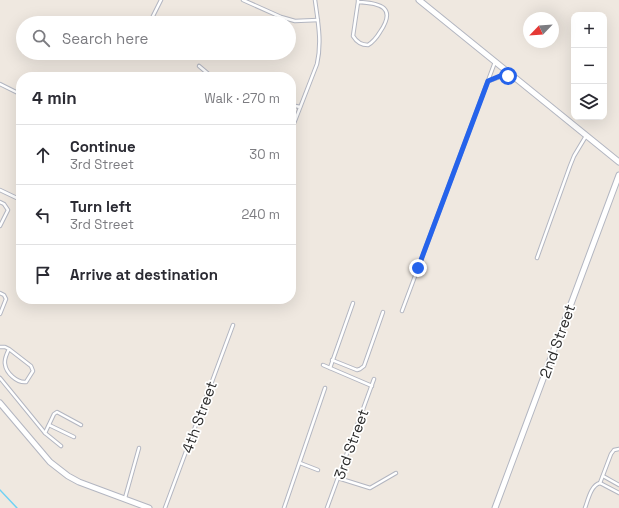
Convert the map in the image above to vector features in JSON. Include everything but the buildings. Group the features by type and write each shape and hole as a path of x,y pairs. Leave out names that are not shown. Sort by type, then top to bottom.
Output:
{"street":[{"path":"419,0 619,162"},
{"name":"2nd Street","path":"495,508 619,175"},
{"path":"0,403 41,452 60,471 74,480 149,508"}],"lane":[{"path":"153,16 161,0"},
{"path":"243,0 281,16"},
{"path":"296,118 317,64 319,54 320,39 315,0"},
{"path":"358,1 378,6 388,15 385,24 371,44 368,45 360,43 353,36 358,1"},
{"path":"296,21 318,20"},
{"path":"402,311 496,62"},
{"path":"199,66 206,72"},
{"path":"488,81 500,76 513,76"},
{"path":"0,84 16,92"},
{"path":"296,106 300,107"},
{"path":"537,258 574,156 587,136"},
{"path":"0,190 16,198"},
{"path":"0,202 4,204 8,210 0,226"},
{"path":"0,293 4,295 6,299 0,314"},
{"path":"330,368 353,303"},
{"path":"332,360 357,370 361,369 364,366 383,312"},
{"name":"4th Street","path":"165,508 232,325"},
{"path":"0,347 9,349 31,366 33,371 26,382 21,382 15,378 6,368 5,360 9,349"},
{"path":"323,365 372,386"},
{"path":"0,378 45,433 61,446"},
{"name":"3rd Street","path":"327,508 374,379"},
{"path":"284,508 325,388"},
{"path":"45,433 54,414 57,412 82,425"},
{"path":"49,425 74,437"},
{"path":"125,499 139,448"},
{"path":"585,508 593,488 600,483 611,454 614,450 619,449"},
{"path":"300,463 318,470"},
{"path":"338,478 370,488 396,473"},
{"path":"603,476 619,485"},
{"path":"600,483 619,493"}],"waterway":[{"path":"0,490 17,508"}],"route":[{"path":"418,268 488,81 500,76 508,76"}]}
